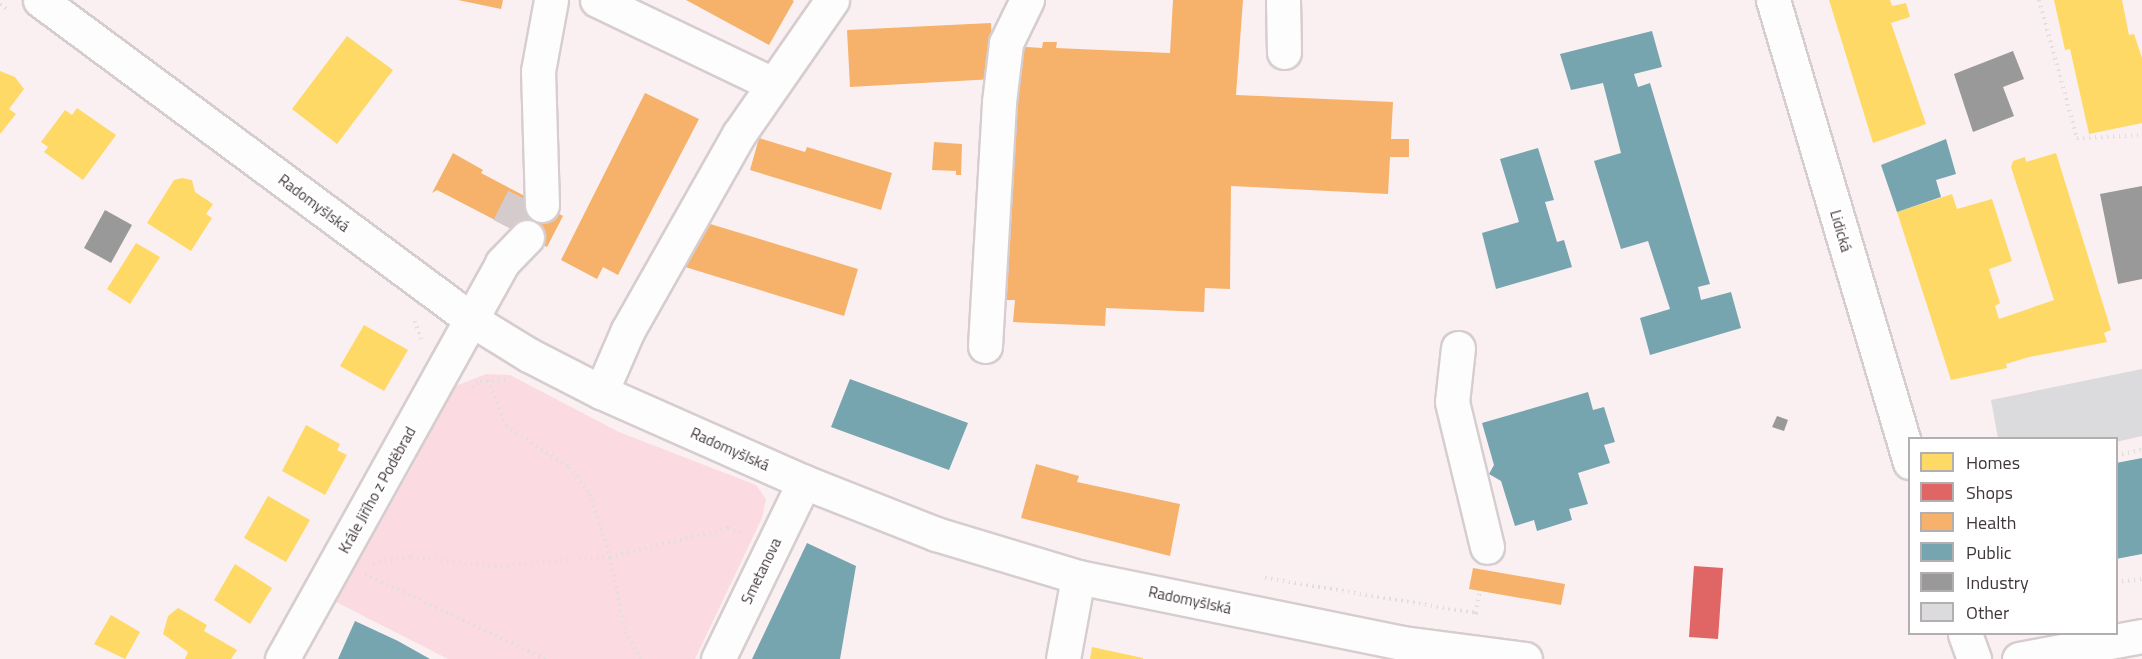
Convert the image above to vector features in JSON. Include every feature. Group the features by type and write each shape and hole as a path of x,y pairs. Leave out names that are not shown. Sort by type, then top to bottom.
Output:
{"street":[{"path":"533,200 541,165 537,71 551,0"},
{"path":"597,0 772,84"},
{"path":"601,392 628,330 739,134 832,0"},
{"path":"985,346 1000,90 1006,43 1027,0"},
{"path":"1283,0 1284,52"},
{"name":"Lidická","path":"1773,0 1908,455"},
{"name":"Radomyšlská","path":"30,9 472,320 529,355 601,392 804,482 945,537 1078,577 1401,651 1473,651 1525,659"},
{"name":"Krále Jiřího z Poděbrad","path":"282,659 472,320 518,232"},
{"path":"1458,348 1452,402 1487,547"},
{"name":"Smetanova","path":"718,659 804,482"},
{"path":"1063,659 1078,577"},
{"path":"1966,635 1974,659"},
{"path":"2019,659 2142,636"}],"path":[{"path":"2039,0 2077,138 2142,135"},
{"path":"0,4 30,9"},
{"path":"409,313 419,326 422,346"},
{"path":"488,380 506,426 569,467 590,494 610,557 625,632 641,659"},
{"path":"465,392 488,380 513,381"},
{"path":"2118,456 2142,450"},
{"path":"362,565 411,557 495,566 610,557 728,528 750,536"},
{"path":"359,571 546,659"},
{"path":"1262,578 1476,613"},
{"path":"2118,582 2142,579"},
{"path":"1473,651 1480,591"}],"shaded area":[{"path":"486,374 510,375 619,432 756,485 766,499 762,518 695,659 448,659 336,602 417,458 416,447 439,407 458,385"}],"building: Homes":[{"path":"1829,0 1890,0 1892,6 1906,3 1910,17 1891,23 1926,124 1873,143"},
{"path":"2054,0 2122,0 2129,35 2134,34 2142,58 2142,123 2089,134 2070,49 2065,50"},
{"path":"347,36 393,70 337,144 292,109"},
{"path":"0,71 15,77 24,89 9,109 16,114 0,134"},
{"path":"77,108 116,135 83,180 44,152 48,147 41,142 65,110 72,115"},
{"path":"2056,153 2111,330 2104,333 2107,342 2029,357 2006,364 2007,368 1951,380 1897,212 1952,194 1957,209 1992,199 2012,261 1989,269 2000,303 1995,306 1999,319 2054,300 2011,167 2013,161 2025,157 2026,162"},
{"path":"182,178 192,180 195,192 213,204 206,214 212,218 191,251 147,223 174,180"},
{"path":"136,243 160,257 130,304 107,289"},
{"path":"364,325 408,350 384,391 340,366"},
{"path":"306,425 340,444 337,450 347,455 325,495 282,471"},
{"path":"268,496 310,520 286,562 244,538"},
{"path":"235,564 272,588 250,624 214,600"},
{"path":"178,608 207,625 204,631 237,650 231,659 185,659 188,652 163,634 168,616"},
{"path":"111,615 140,632 125,659 94,644"},
{"path":"1092,647 1143,658 1143,659 1090,659"}],"building: Shops":[{"path":"1694,566 1723,568 1718,639 1689,637"}],"building: Health":[{"path":"458,0 503,0 501,9"},
{"path":"686,0 792,0 794,1 769,45"},
{"path":"1173,0 1243,0 1236,95 1393,102 1391,139 1409,139 1409,157 1390,157 1388,194 1231,186 1230,289 1205,288 1204,312 1106,308 1105,326 1013,322 1015,300 1003,300 1014,46 1042,48 1043,42 1057,42 1056,48 1170,53"},
{"path":"991,23 994,79 850,87 847,30"},
{"path":"645,93 699,119 618,275 603,267 597,279 561,260"},
{"path":"759,138 805,152 807,147 892,173 881,210 750,170"},
{"path":"934,142 962,144 961,175 956,175 956,171 932,170"},
{"path":"453,153 483,170 481,173 563,216 547,247 437,190 432,193"},
{"path":"707,223 858,269 844,316 682,266"},
{"path":"1036,464 1079,476 1077,482 1180,504 1170,556 1021,518"},
{"path":"1473,568 1565,584 1561,605 1469,589"}],"building: Public":[{"path":"1652,31 1662,67 1634,74 1638,87 1650,83 1710,284 1698,287 1701,300 1731,292 1741,328 1650,355 1640,318 1670,309 1648,241 1621,249 1594,161 1621,153 1603,83 1571,90 1560,54"},
{"path":"1946,139 1956,174 1936,180 1941,197 1897,212 1881,165"},
{"path":"1538,148 1554,200 1545,202 1557,242 1564,240 1572,267 1496,289 1482,233 1519,222 1500,159"},
{"path":"850,379 968,423 949,470 831,427"},
{"path":"1588,392 1593,410 1604,407 1615,442 1604,445 1610,463 1578,473 1588,504 1569,509 1572,520 1537,531 1534,520 1515,526 1501,481 1489,474 1494,465 1482,423"},
{"path":"2142,458 2142,554 2118,559 2118,463"},
{"path":"807,543 856,566 840,659 752,659"},
{"path":"355,621 398,641 430,659 338,659"}],"building: Industry":[{"path":"2013,51 2024,79 2003,87 2014,116 1973,132 1954,74"},
{"path":"2142,186 2142,279 2118,284 2100,194"},
{"path":"105,210 132,225 111,263 84,248"},
{"path":"1777,416 1788,420 1784,431 1772,427"}],"building: Other":[{"path":"2142,369 2142,436 2118,442 2118,437 1998,437 1991,400"}],"tunnel":[{"path":"508,227 524,195"}]}
